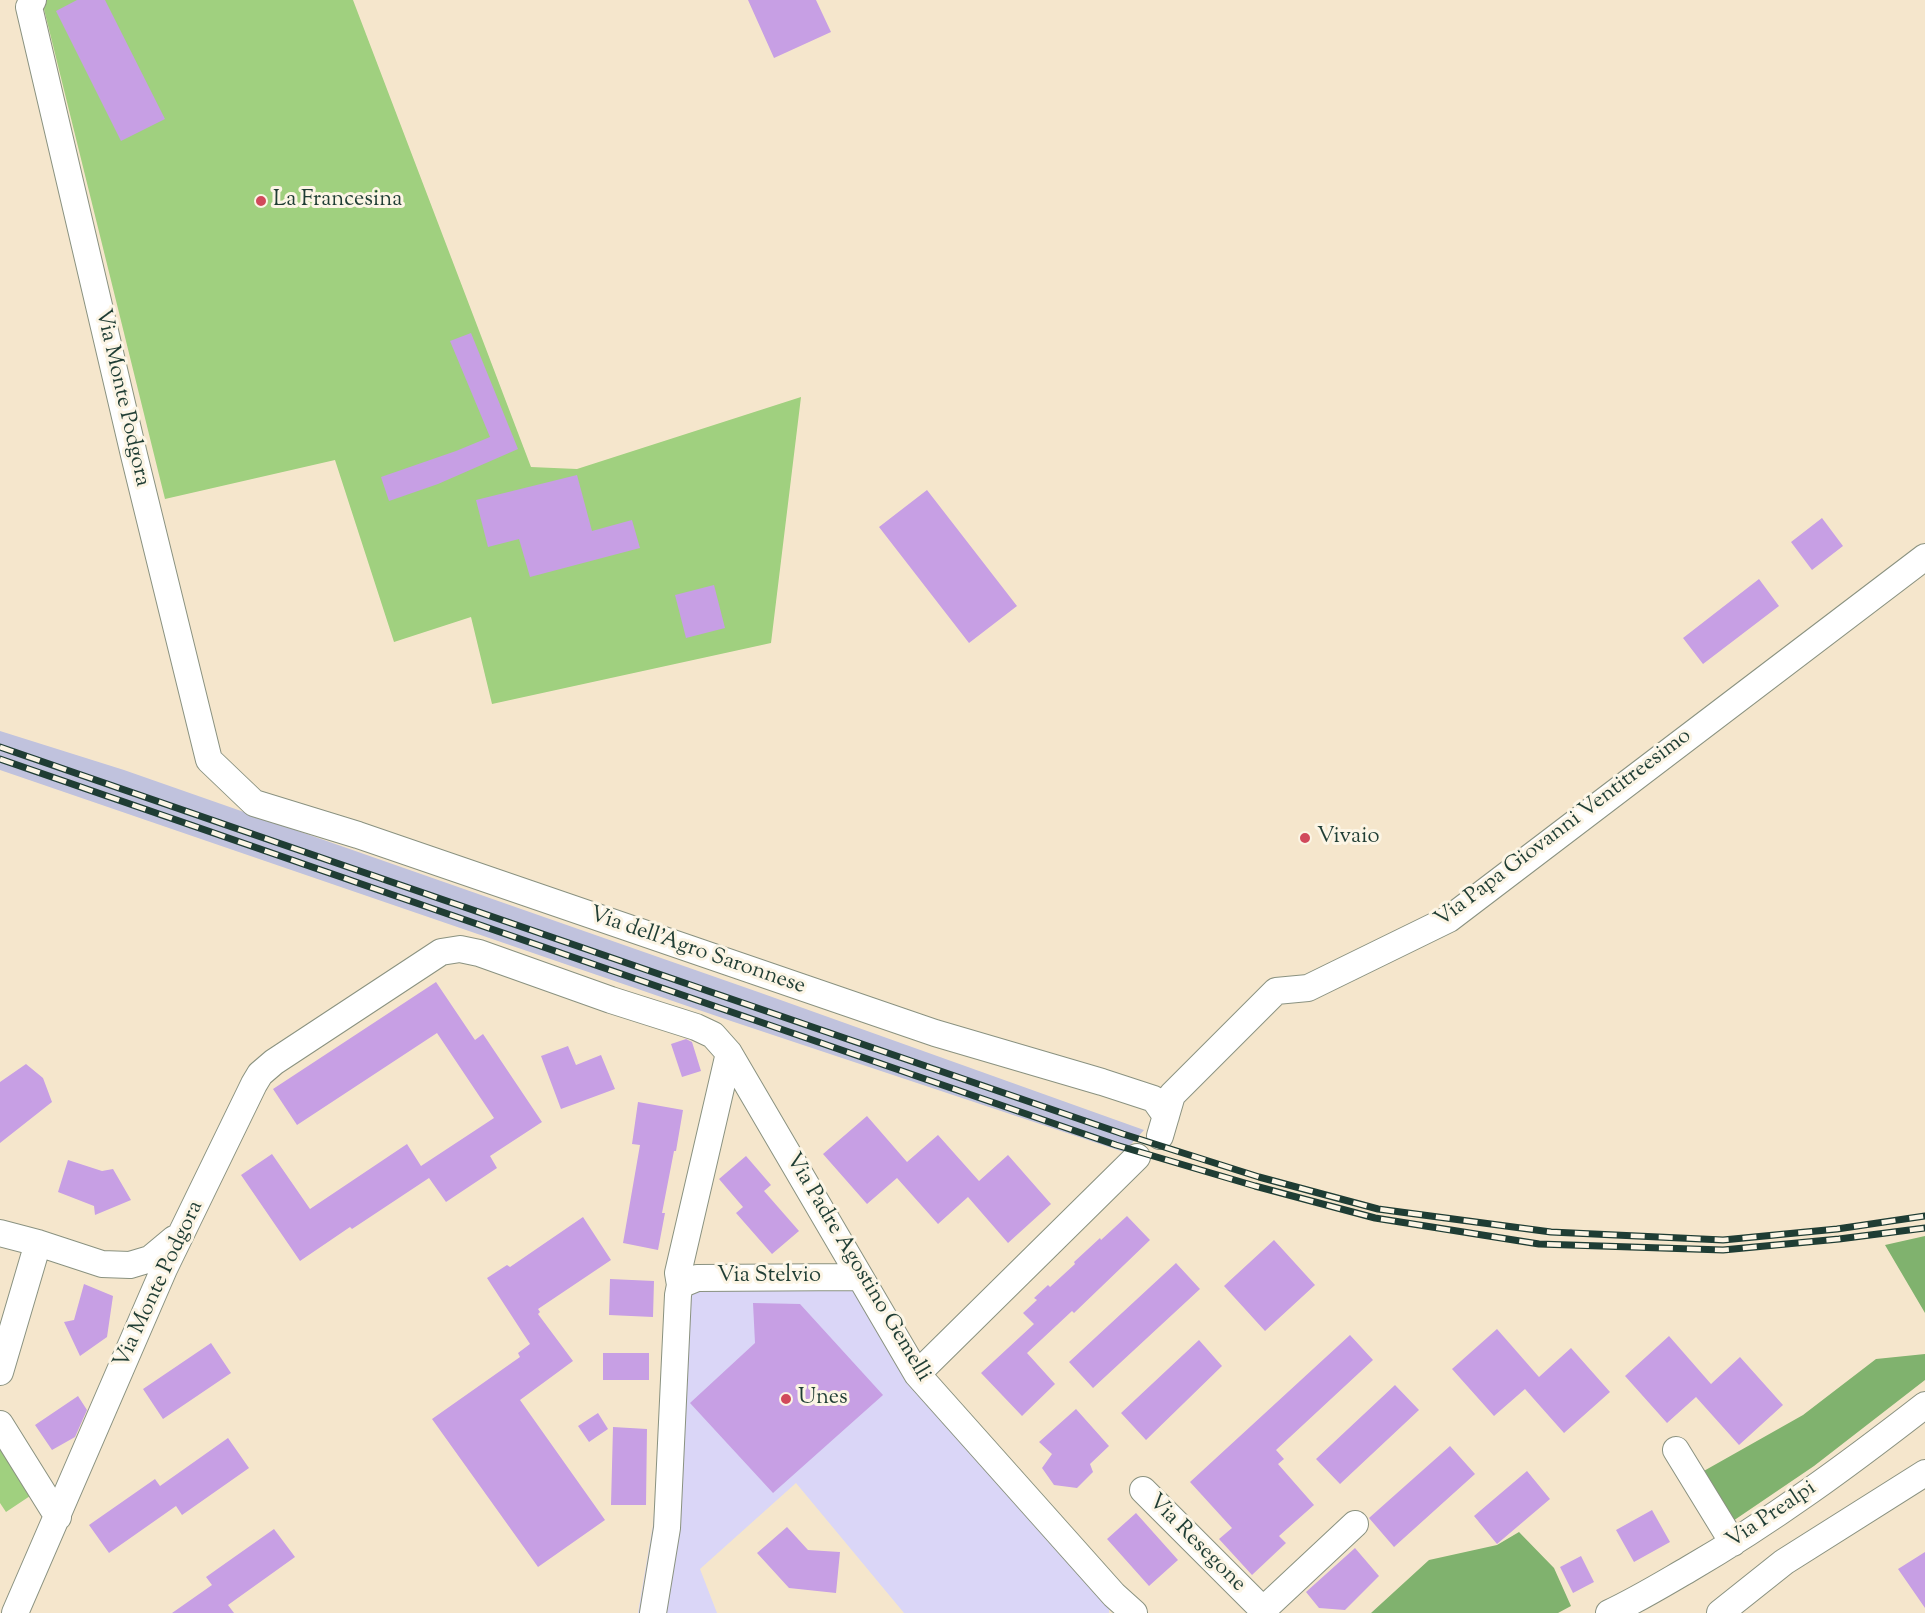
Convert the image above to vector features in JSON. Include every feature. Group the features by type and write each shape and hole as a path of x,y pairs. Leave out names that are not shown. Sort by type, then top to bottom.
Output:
{"street":[{"name":"Via Monte Podgora","path":"31,3 134,455 209,760 229,780"},
{"name":"Via Papa Giovanni Ventitreesimo","path":"1163,1126 1172,1095 1276,991 1308,987 1449,920 1925,557"},
{"name":"Via dell'Agro Saronnese","path":"229,780 254,803 358,835 935,1033 1154,1099 1163,1126"},
{"name":"Via Monte Podgora","path":"15,1613 164,1269 254,1084 260,1074 274,1062 441,952 460,950 479,953 611,1000 696,1027 721,1044"},
{"name":"Via Padre Agostino Gemelli","path":"721,1044 917,1374 1119,1604 1134,1613"},
{"path":"653,1613 667,1528 680,1285 678,1273 721,1044"},
{"path":"917,1374 1137,1157"},
{"path":"0,1233 102,1264 130,1264 150,1259 184,1231"},
{"path":"0,1372 38,1243"},
{"name":"Via Stelvio","path":"680,1285 697,1278 859,1277"},
{"name":"Via Prealpi","path":"1609,1613 1633,1602 1733,1543 1851,1462 1925,1405"},
{"path":"0,1424 58,1517"},
{"path":"1676,1450 1733,1543"},
{"path":"1720,1613 1784,1562 1925,1473"},
{"name":"Via Resegone","path":"1143,1490 1263,1610 1355,1524"}],"shaded area":[{"path":"0,731 124,770 1144,1130 1124,1152 731,1021 0,770"},
{"path":"673,1265 843,1267 1110,1598 1109,1613 904,1613 796,1483 700,1569 717,1613 638,1613 653,1525"}],"green space":[{"name":"La Francesina","path":"46,0 353,0 531,467 577,469 801,397 771,643 492,704 471,617 394,642 335,460 165,499 43,5"},
{"path":"1925,1236 1925,1313 1885,1245"},
{"path":"1925,1354 1925,1380 1814,1466 1730,1523 1702,1472 1803,1415 1876,1359"},
{"path":"0,1430 33,1494 6,1512 0,1503"},
{"path":"1519,1532 1554,1568 1571,1606 1558,1613 1371,1613 1429,1560 1497,1545"}],"building":[{"path":"77,0 105,0 165,119 121,141 56,11"},
{"path":"748,0 816,0 831,32 774,58"},
{"path":"471,333 518,449 438,484 389,501 381,477 490,437 450,341"},
{"path":"577,475 592,531 632,520 640,548 530,577 519,539 488,547 476,500"},
{"path":"927,490 1017,606 969,643 879,527"},
{"path":"1822,518 1843,546 1812,570 1791,542"},
{"path":"1759,579 1779,606 1703,664 1683,638"},
{"path":"714,585 725,628 686,638 675,595"},
{"path":"436,982 475,1040 483,1034 542,1122 490,1156 497,1168 446,1202 429,1178 300,1261 241,1175 272,1154 310,1209 407,1144 421,1166 494,1118 437,1033 297,1125 273,1089"},
{"path":"686,1039 692,1042 701,1071 682,1077 671,1044"},
{"path":"568,1046 576,1065 601,1055 615,1089 561,1109 541,1056"},
{"path":"26,1064 43,1078 52,1102 0,1143 0,1082"},
{"path":"638,1102 683,1110 662,1213 665,1213 658,1250 623,1243 640,1145 632,1144"},
{"path":"867,1116 907,1162 938,1135 979,1181 1008,1155 1051,1204 1008,1243 968,1197 938,1224 897,1178 867,1204 823,1154"},
{"path":"746,1156 771,1185 764,1191 799,1231 772,1254 736,1213 743,1207 719,1179"},
{"path":"68,1160 102,1171 113,1169 131,1200 95,1215 94,1206 58,1192"},
{"path":"1127,1216 1150,1240 1074,1313 1072,1311 1027,1353 1055,1384 1022,1416 981,1373 1034,1324 1023,1313 1037,1300 1034,1298 1048,1285 1050,1287 1100,1238 1101,1240"},
{"path":"583,1217 611,1260 538,1309 540,1312 538,1314 573,1361 520,1400 605,1520 538,1567 432,1419 520,1357 518,1353 530,1344 487,1278 507,1265 510,1267"},
{"path":"1274,1240 1315,1285 1265,1331 1224,1286"},
{"path":"1176,1263 1200,1289 1093,1388 1069,1362"},
{"path":"610,1279 654,1281 653,1317 609,1315"},
{"path":"84,1284 113,1296 107,1337 80,1356 64,1322 74,1320"},
{"name":"Unes","path":"753,1303 800,1304 883,1395 773,1493 690,1403 755,1343"},
{"path":"1497,1329 1539,1377 1571,1348 1610,1392 1564,1433 1525,1389 1494,1416 1452,1369"},
{"path":"1350,1335 1373,1360 1276,1450 1284,1459 1278,1464 1314,1505 1279,1536 1286,1543 1252,1575 1219,1539 1232,1528 1190,1482"},
{"path":"1669,1336 1711,1384 1740,1357 1783,1405 1739,1445 1696,1397 1667,1423 1625,1376"},
{"path":"1199,1340 1222,1366 1146,1440 1121,1413"},
{"path":"211,1343 231,1373 163,1419 143,1389"},
{"path":"603,1353 649,1353 649,1380 603,1380"},
{"path":"1395,1385 1419,1410 1340,1484 1316,1459"},
{"path":"78,1396 87,1410 75,1437 52,1450 35,1425"},
{"path":"1076,1409 1109,1446 1090,1464 1093,1472 1077,1488 1054,1485 1042,1468 1052,1454 1039,1442"},
{"path":"598,1413 608,1429 589,1442 578,1426"},
{"path":"613,1427 647,1429 646,1505 611,1505"},
{"path":"228,1438 249,1468 182,1515 176,1506 109,1553 89,1525 155,1479 160,1486"},
{"path":"1450,1446 1475,1474 1394,1547 1369,1518"},
{"path":"1527,1471 1550,1499 1497,1544 1474,1516"},
{"path":"1652,1510 1670,1542 1634,1562 1616,1530"},
{"path":"1136,1513 1178,1560 1149,1586 1107,1539"},
{"path":"787,1527 808,1550 840,1552 836,1593 789,1588 757,1553"},
{"path":"274,1529 295,1557 228,1605 234,1613 172,1613 212,1585 206,1577"},
{"path":"1355,1548 1379,1576 1345,1610 1319,1608 1306,1592"},
{"path":"1925,1552 1925,1608 1898,1569"},
{"path":"1581,1556 1594,1582 1573,1593 1560,1567"}],"railway":[{"path":"0,747 1123,1134 1259,1177 1378,1209 1551,1232 1723,1240 1837,1229 1925,1216"},
{"path":"0,759 1116,1145 1375,1218 1539,1244 1723,1250 1925,1228"}],"place":[{"name":"La Francesina","path":"261,201"},
{"name":"Vivaio","path":"1305,838"},
{"name":"Unes","path":"786,1399"}]}
